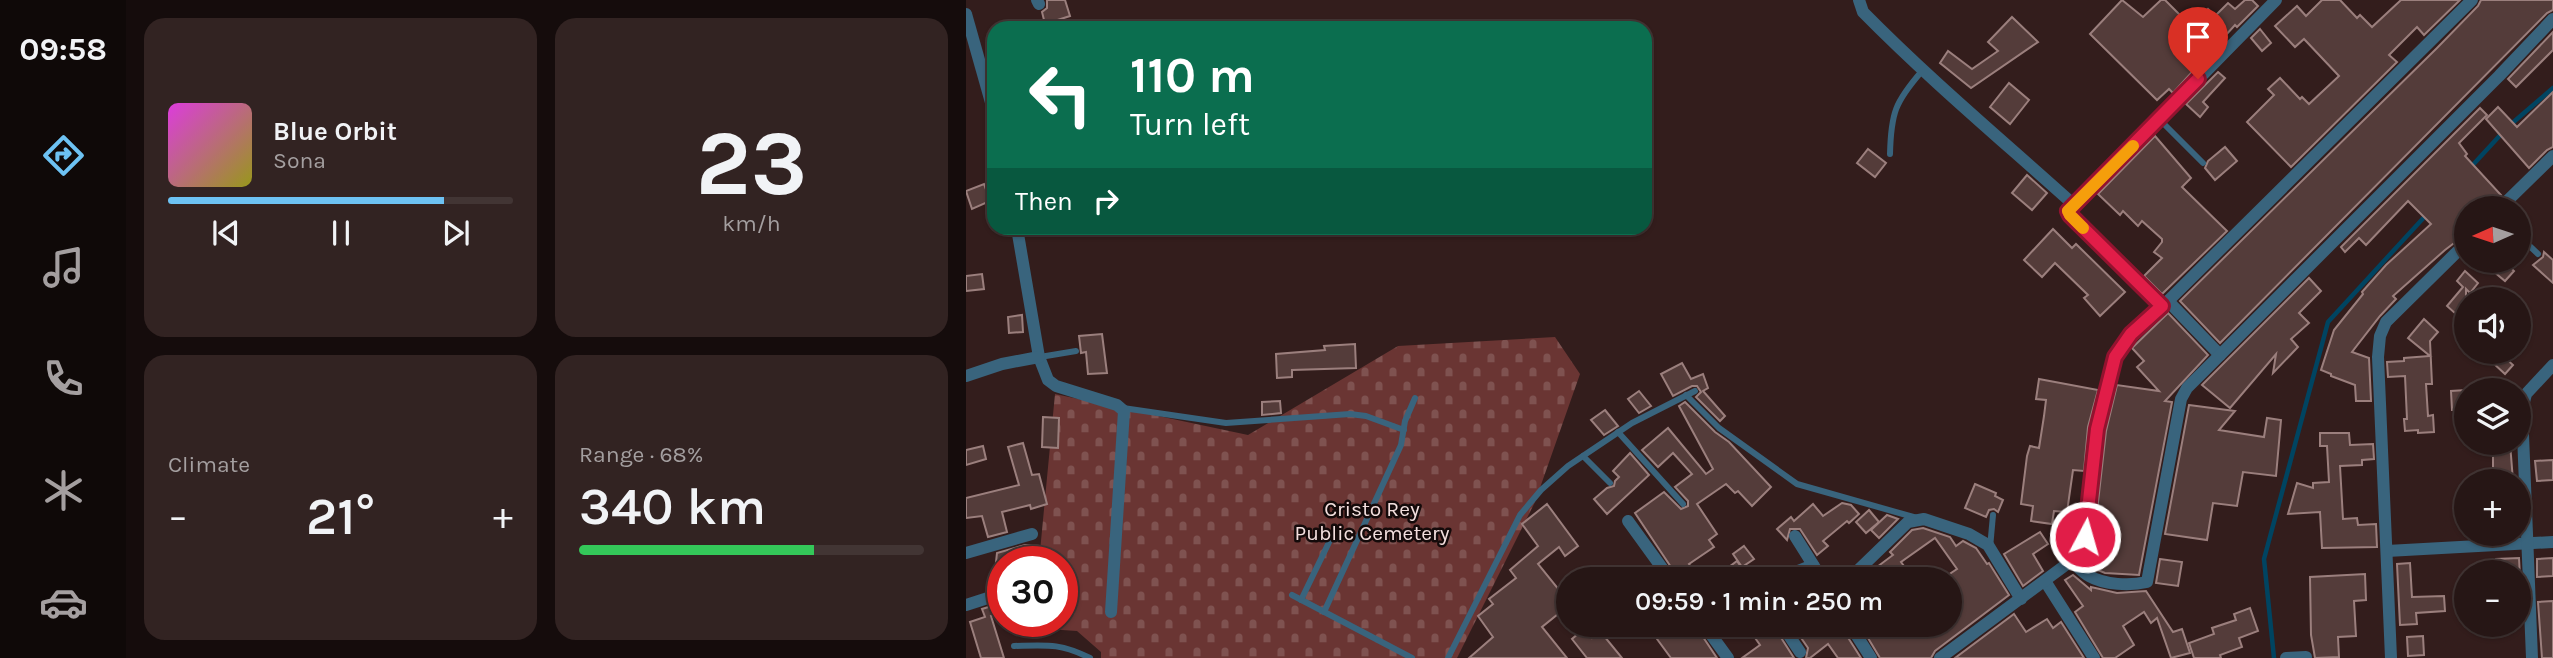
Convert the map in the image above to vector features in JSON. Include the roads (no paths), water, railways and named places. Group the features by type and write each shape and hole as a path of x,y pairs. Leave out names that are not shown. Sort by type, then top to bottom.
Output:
{"street":[{"path":"1859,0 1863,12 1922,71 1954,96 2074,205"},
{"path":"2220,355 2068,211 2276,0"},
{"path":"1940,658 2071,561 2085,537 2097,429 2115,357 2131,334 2472,0"},
{"path":"966,14 969,37 987,92"},
{"path":"2071,561 2090,576 2106,581 2124,584 2147,582 2181,399 2187,388 2553,19"},
{"path":"2512,196 2553,156"},
{"path":"1018,235 1039,357 1048,380 1056,386 1122,408 1111,612"},
{"path":"2391,658 2378,357 2380,336 2386,323 2454,255"},
{"path":"966,376 1002,364 1039,357"},
{"path":"2524,469 2522,410 2526,394 2553,365"},
{"path":"1861,567 1908,522 1918,518 1969,534 1990,548 2021,599"},
{"path":"1628,521 1661,567"},
{"path":"966,553 1032,534"},
{"path":"1795,536 1813,565 1808,567"},
{"path":"2531,543 2553,541"},
{"path":"2386,551 2474,546"},
{"path":"2527,546 2532,658"},
{"path":"2045,581 2094,658"},
{"path":"966,605 987,598"},
{"path":"1713,637 1728,658"},
{"path":"1790,637 1800,652"},
{"path":"1858,637 1871,658"},
{"path":"2286,658 2306,657"}],"lane":[{"path":"1890,154 1891,123 1896,106 1922,71"},
{"path":"2159,119 2203,163"},
{"path":"2531,247 2539,254"},
{"path":"1039,357 1076,351"},
{"path":"1448,658 1520,515 1541,490 1568,466 1618,432 1695,391"},
{"path":"1686,395 1719,428 1797,484 1918,518"},
{"path":"1324,612 1401,445 1405,421 1415,398"},
{"path":"1122,408 1226,423 1350,414 1366,416 1404,430"},
{"path":"1618,432 1684,504"},
{"path":"1583,456 1610,483"},
{"path":"1990,548 1993,515"},
{"path":"1301,600 1334,532"},
{"path":"1292,595 1412,658"},
{"path":"1014,646 1054,645 1090,658"}],"waterway":[{"path":"2510,125 2553,88"},
{"path":"2470,168 2504,131"},
{"path":"2274,658 2264,559 2328,322 2428,213"}],"park label":[{"name":"Cristo Rey Public Cemetery","path":"1372,521"}]}
